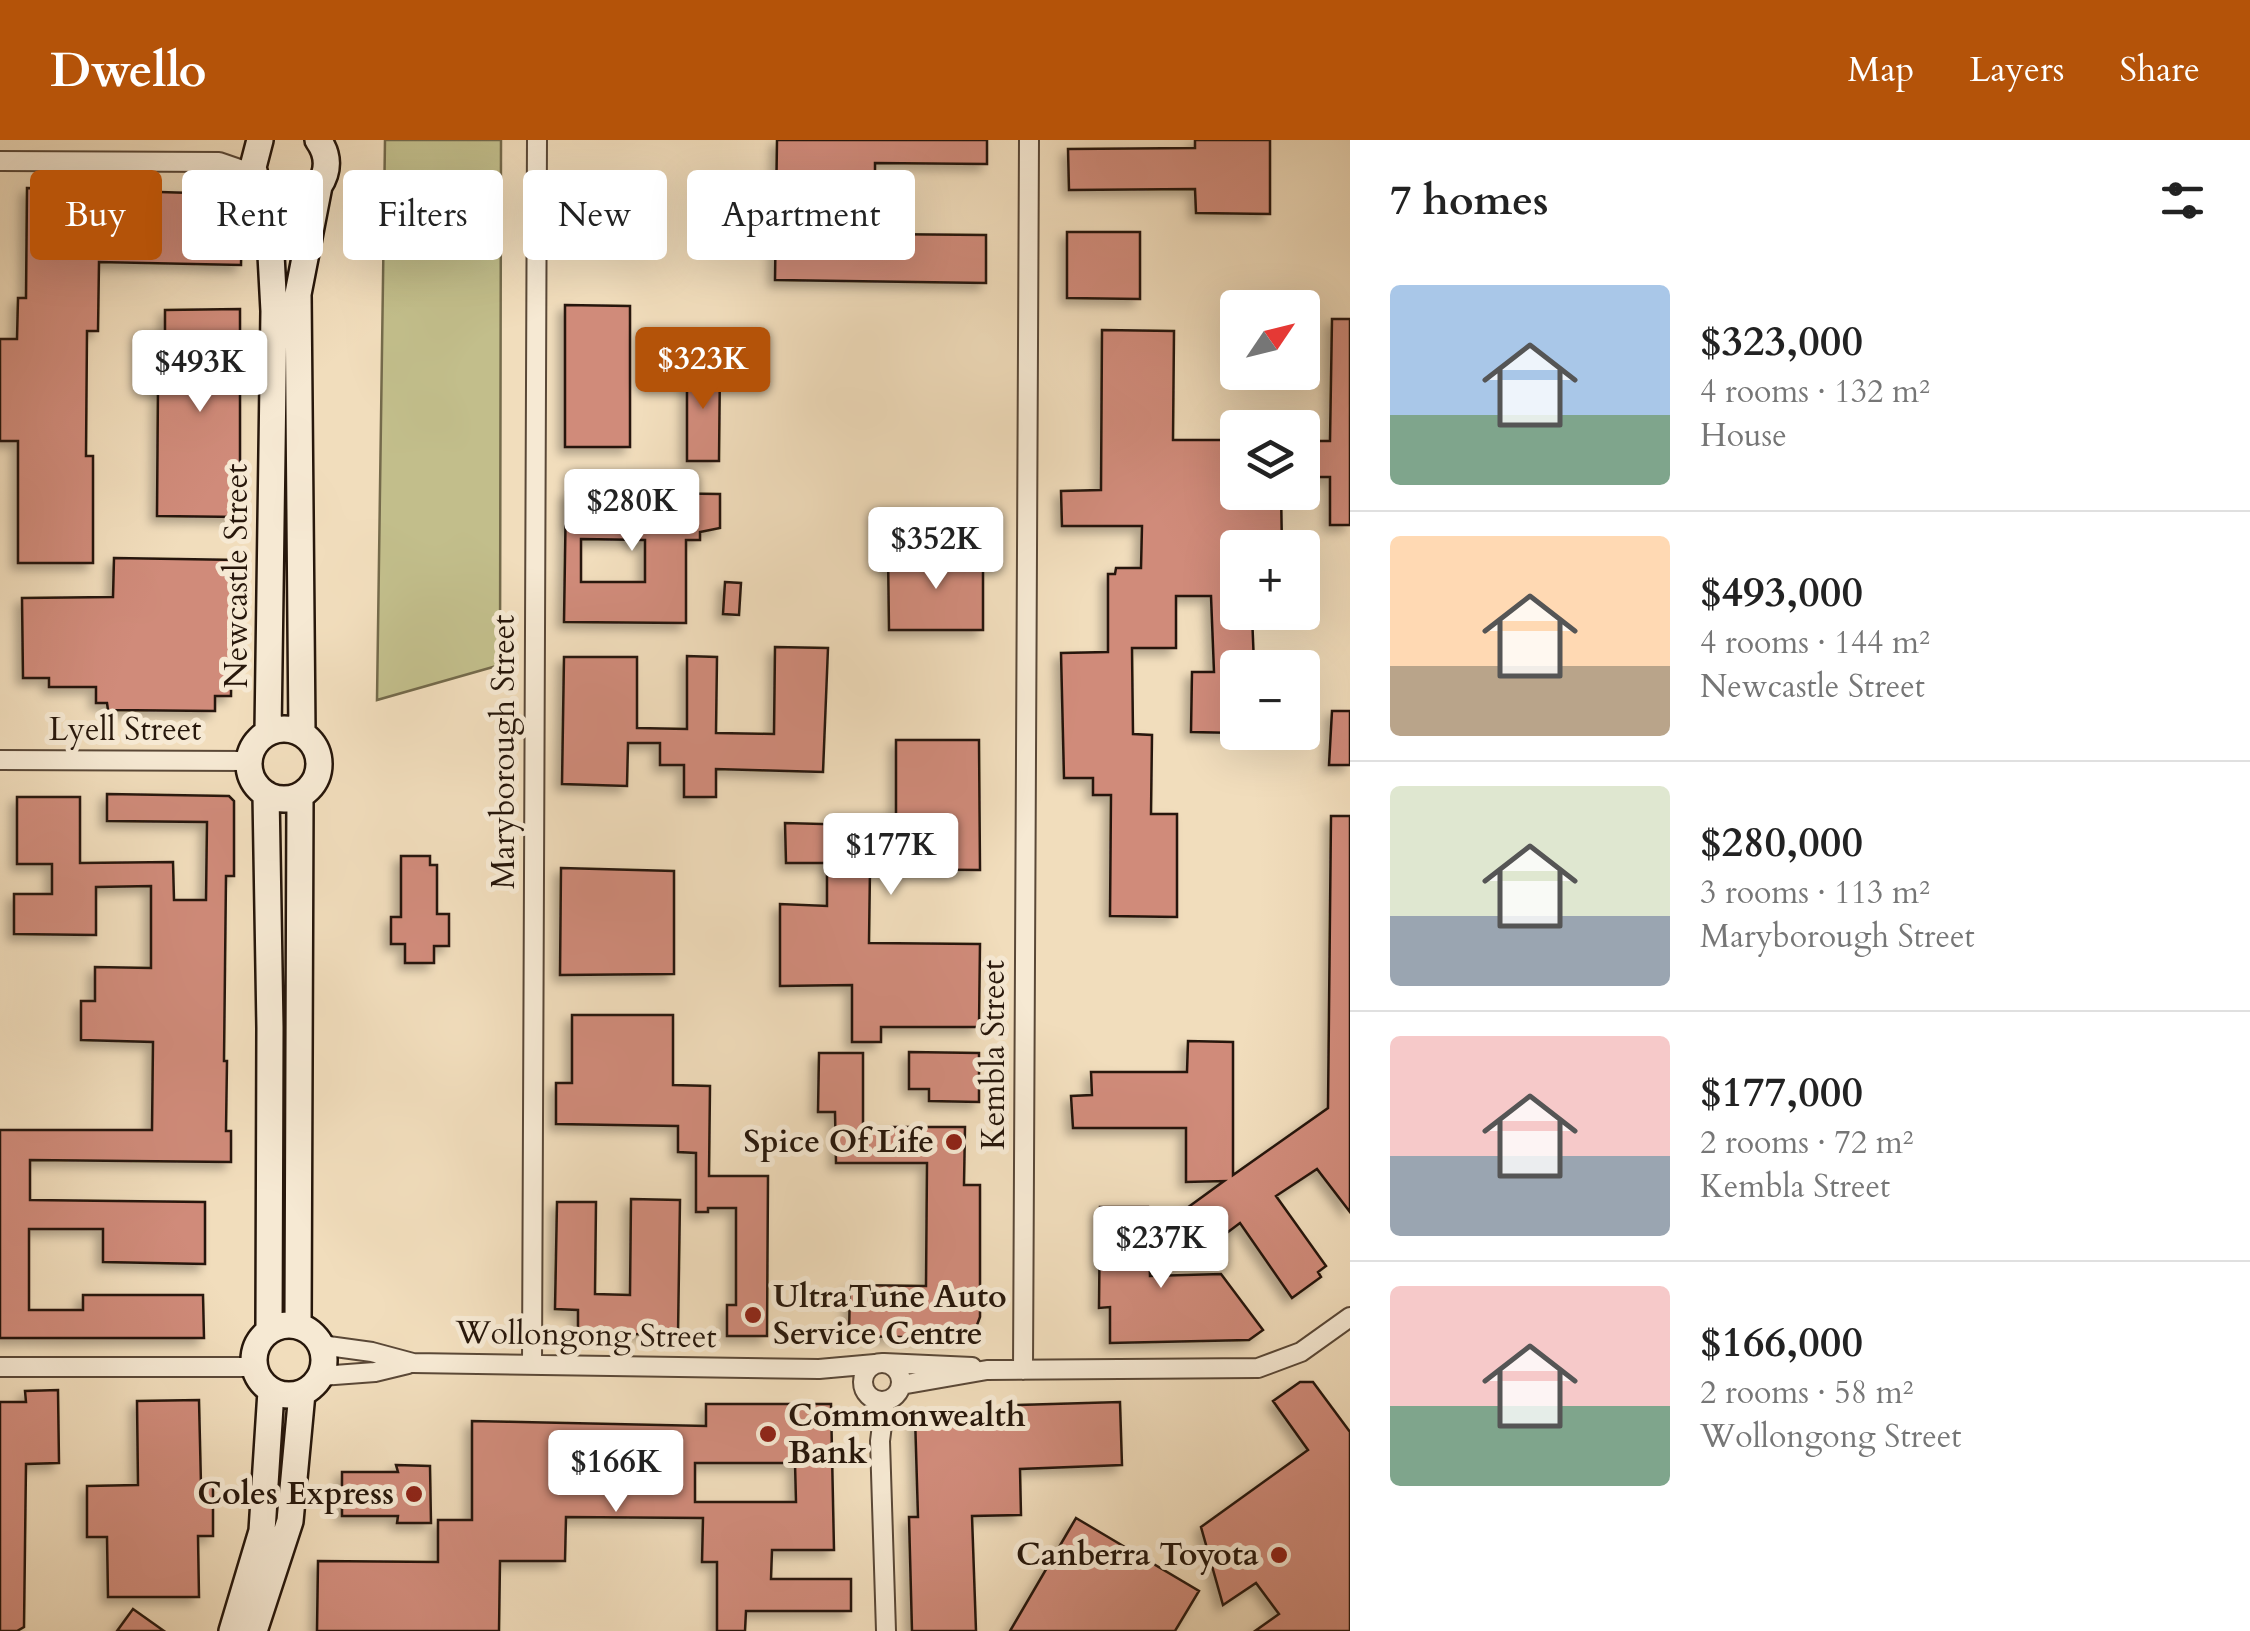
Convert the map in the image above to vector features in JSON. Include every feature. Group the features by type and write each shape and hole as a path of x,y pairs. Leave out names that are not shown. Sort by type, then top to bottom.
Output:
{"main road":[{"name":"Newcastle Street","path":"318,140 327,165 323,176"},
{"name":"Newcastle Street","path":"257,170 259,142"},
{"name":"Newcastle Street","path":"268,732 274,311 271,260"},
{"name":"Newcastle Street","path":"302,733 298,294 305,260"},
{"path":"286,728 302,733 316,747 320,765 314,784 300,796 283,800 266,794 253,780 249,761 257,741 268,732 286,728"},
{"path":"266,794 269,1330"},
{"path":"298,1326 300,796"},
{"path":"254,1631 290,1521 311,1384 324,1360 321,1345 307,1330 283,1325 269,1330 254,1353 260,1381 270,1391 292,1396 311,1384"},
{"path":"232,1631 262,1530 270,1391"}],"street":[{"name":"Maryborough Street","path":"532,1364 536,140"},
{"name":"Kembla Street","path":"1023,1370 1029,140"},
{"path":"218,162 259,142"},
{"path":"0,161 218,162 237,170"},
{"name":"Lyell Street","path":"0,760 249,761"},
{"name":"Wollongong Street","path":"901,1384 987,1370 1258,1368 1301,1352 1350,1316"},
{"name":"Wollongong Street","path":"321,1345 413,1363"},
{"name":"Wollongong Street","path":"311,1384 413,1363 819,1368 955,1364 987,1370"},
{"path":"873,1394 895,1396 901,1384 898,1372 880,1364 866,1371 880,1440 886,1631"},
{"path":"0,1366 254,1367"},
{"name":"Wollongong Street","path":"819,1368 873,1394"}],"shaded area":[{"path":"385,140 501,140 501,170 385,170"},
{"path":"383,260 501,260 500,665 377,700"}],"building":[{"path":"777,140 987,140 987,164 875,163 875,170 777,170"},
{"path":"1195,140 1270,140 1270,214 1196,213 1195,189 1069,190 1068,149 1195,148"},
{"path":"27,188 30,260 162,260 162,192 182,193 182,260 241,260 241,265 99,262 98,331 87,331 86,456 93,456 93,563 18,563 18,441 0,441 0,339 17,339 18,298 26,298"},
{"path":"1067,232 1140,232 1140,299 1067,298"},
{"path":"915,234 986,235 986,283 775,280 775,260 915,260"},
{"path":"565,305 630,306 630,447 565,447"},
{"path":"240,309 240,517 157,516 158,384 165,384 165,310"},
{"path":"1332,319 1350,319 1350,525 1330,525 1330,477 1320,477 1320,441 1330,441"},
{"path":"1102,330 1174,331 1173,440 1220,440 1220,510 1281,510 1282,530 1220,530 1220,630 1253,630 1253,650 1220,650 1220,733 1191,732 1192,672 1214,672 1211,596 1176,596 1176,648 1132,648 1133,734 1152,735 1151,814 1177,814 1177,917 1110,916 1111,795 1093,795 1093,778 1064,778 1061,653 1108,652 1108,574 1115,574 1116,568 1141,568 1142,526 1062,526 1061,491 1101,490"},
{"path":"687,363 720,363 719,461 687,461"},
{"path":"566,492 720,494 720,528 700,532 700,540 686,540 686,623 564,622","holes":["581,539 645,540 645,582 581,582"]},
{"path":"888,553 983,554 983,630 889,630"},
{"path":"114,558 240,560 239,610 232,610 231,696 215,696 215,711 108,710 107,703 96,703 96,687 49,687 49,678 23,678 22,598 113,597"},
{"path":"725,582 741,583 739,615 723,614"},
{"path":"775,647 828,648 823,772 716,769 716,797 684,797 684,765 660,765 660,743 628,743 627,786 562,784 564,657 637,657 637,728 687,729 687,656 717,657 716,733 774,734"},
{"path":"1332,711 1350,711 1350,765 1329,765"},
{"path":"896,740 979,740 980,870 870,869 869,943 980,944 979,1027 881,1027 881,1042 852,1042 852,985 780,986 780,904 827,906 827,863 786,863 785,823 896,826"},
{"path":"107,794 229,796 234,801 234,876 226,876 224,1061 231,1162 30,1160 30,1200 205,1202 205,1264 103,1262 103,1229 29,1229 29,1310 83,1310 83,1295 203,1295 204,1338 0,1338 0,1130 152,1130 153,1042 81,1040 81,1001 95,1001 95,967 151,968 151,886 96,887 96,935 14,934 14,894 52,894 52,864 17,864 17,797 80,797 80,863 173,862 174,900 206,900 207,822 107,821"},
{"path":"1331,816 1350,816 1350,1212 1317,1169 1276,1196 1326,1266 1318,1272 1321,1277 1292,1298 1240,1223 1216,1241 1187,1208 1224,1181 1186,1182 1186,1128 1073,1128 1071,1096 1092,1095 1091,1072 1187,1072 1188,1041 1233,1042 1233,1175 1328,1108"},
{"path":"401,856 430,856 430,865 437,865 437,914 449,914 449,946 434,946 434,963 405,963 405,944 391,944 391,917 401,917"},
{"path":"561,868 674,871 674,974 560,975"},
{"path":"572,1015 673,1015 673,1085 710,1086 709,1176 768,1176 767,1336 727,1336 727,1305 736,1305 736,1208 696,1212 696,1153 678,1152 678,1126 556,1124 556,1083 572,1083"},
{"path":"909,1052 979,1053 979,1102 929,1101 929,1089 909,1089"},
{"path":"819,1053 863,1053 863,1127 965,1127 964,1185 980,1185 980,1317 974,1333 955,1338 849,1336 850,1285 926,1286 927,1163 836,1163 835,1112 818,1112"},
{"path":"631,1199 680,1200 678,1335 578,1333 578,1310 555,1309 557,1202 596,1202 595,1294 630,1295"},
{"path":"1100,1207 1148,1207 1150,1276 1221,1274 1263,1330 1249,1340 1110,1343 1110,1307 1099,1308"},
{"name":"Canberra Toyota","path":"1300,1382 1313,1382 1350,1432 1350,1631 1255,1631 1279,1614 1256,1583 1223,1605 1201,1527 1308,1450 1273,1401"},
{"path":"58,1390 59,1463 26,1464 24,1627 0,1631 0,1402 26,1402 25,1391"},
{"path":"199,1400 201,1485 213,1484 213,1536 198,1536 199,1597 108,1597 107,1537 87,1537 87,1486 138,1485 137,1401"},
{"path":"1120,1402 1122,1465 1020,1469 1021,1515 972,1516 976,1631 912,1631 909,1517 918,1517 915,1416 1019,1413 1018,1405"},
{"path":"706,1404 831,1404 834,1550 772,1550 771,1579 851,1579 851,1611 746,1611 745,1631 717,1631 717,1562 702,1562 703,1518 566,1517 565,1561 500,1561 499,1631 317,1631 318,1561 438,1562 438,1520 472,1520 472,1421 706,1426","holes":["695,1463 795,1463 796,1502 695,1502"]},
{"path":"396,1465 430,1466 431,1523 397,1523 398,1516 342,1516 342,1472 398,1472"},
{"path":"1076,1518 1199,1591 1175,1631 1010,1631"},
{"path":"133,1609 164,1631 117,1631"}],"place":[{"name":"Spice Of Life","path":"954,1142"},
{"name":"UltraTune Auto Service Centre","path":"753,1315"},
{"name":"Commonwealth Bank","path":"768,1434"},
{"name":"Coles Express","path":"414,1494"},
{"name":"Canberra Toyota","path":"1279,1555"}]}
